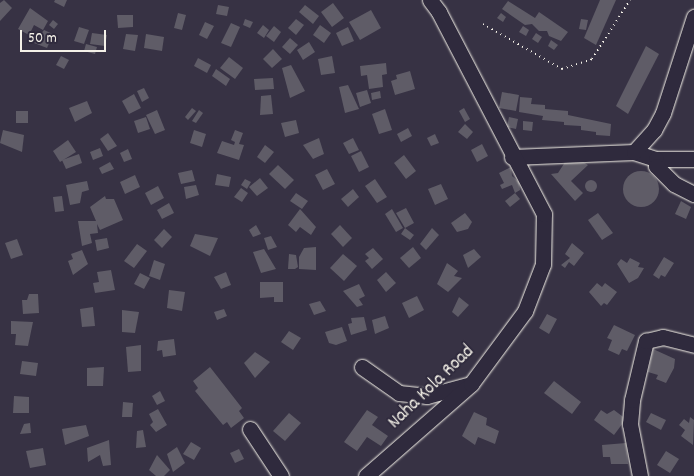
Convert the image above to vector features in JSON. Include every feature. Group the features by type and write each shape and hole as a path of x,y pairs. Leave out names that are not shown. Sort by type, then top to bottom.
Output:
{"street":[{"name":"Naha Kola Road","path":"366,476 471,384 500,350 525,311 544,264 544,214 512,157 439,12 430,0"},
{"path":"634,152 654,130 663,112 694,17"},
{"path":"512,157 634,152 656,158 694,159"},
{"path":"656,158 656,166 674,184 694,194"},
{"path":"640,476 630,424 632,400 646,341 663,338 694,345"},
{"path":"362,367 398,393 426,396 471,384"},
{"path":"250,428 281,476"}],"path":[{"path":"483,24 562,69 592,59 630,0"}],"building":[{"path":"4,0 12,8 0,21 0,3"},
{"path":"55,0 67,0 64,7 54,2"},
{"path":"600,0 616,0 596,45 584,38"},
{"path":"508,1 535,18 539,12 568,32 561,41 549,36 547,31 539,31 532,24 525,25 502,9"},
{"path":"333,3 344,18 332,27 321,12"},
{"path":"218,5 229,7 227,16 216,14"},
{"path":"305,5 319,16 313,24 299,12"},
{"path":"30,8 48,21 43,30 34,25 29,35 18,29"},
{"path":"371,10 381,28 360,40 349,22"},
{"path":"178,13 186,15 182,30 174,28"},
{"path":"501,13 506,17 503,22 497,18"},
{"path":"117,15 133,15 133,27 118,28"},
{"path":"245,19 253,22 250,28 243,25"},
{"path":"296,19 304,25 296,35 288,28"},
{"path":"581,19 588,20 586,30 579,29"},
{"path":"53,20 58,24 54,29 49,25"},
{"path":"205,22 214,26 207,39 199,35"},
{"path":"231,23 240,27 231,47 221,43"},
{"path":"263,25 269,30 264,38 257,33"},
{"path":"320,25 331,33 324,43 313,35"},
{"path":"274,26 281,32 274,42 266,36"},
{"path":"523,26 529,30 526,36 519,32"},
{"path":"79,27 89,30 84,44 74,41"},
{"path":"348,27 354,41 342,46 336,33"},
{"path":"44,30 53,34 47,48 34,43"},
{"path":"92,33 107,35 105,46 90,44"},
{"path":"536,33 542,37 538,43 532,39"},
{"path":"126,34 138,35 135,51 123,49"},
{"path":"146,34 164,37 162,51 144,48"},
{"path":"290,38 298,45 290,54 282,47"},
{"path":"551,40 558,45 554,50 548,46"},
{"path":"309,42 315,52 303,60 297,50"},
{"path":"86,44 97,47 95,54 84,51"},
{"path":"646,46 659,54 628,114 616,106"},
{"path":"273,49 282,59 272,68 263,59"},
{"path":"61,56 69,60 64,69 56,65"},
{"path":"332,56 335,73 321,75 318,59"},
{"path":"229,57 243,68 235,79 220,68"},
{"path":"198,58 211,65 207,73 194,66"},
{"path":"386,63 387,74 382,75 383,87 369,89 367,75 361,76 360,66"},
{"path":"291,65 305,91 290,98 282,68"},
{"path":"216,69 230,79 226,86 212,76"},
{"path":"410,71 415,89 395,95 391,81 397,79 396,75"},
{"path":"273,78 274,89 255,90 254,79"},
{"path":"348,85 359,109 345,113 339,87"},
{"path":"144,88 149,98 142,102 137,91"},
{"path":"367,90 371,103 360,107 356,93"},
{"path":"380,91 381,98 372,100 371,93"},
{"path":"502,92 519,95 516,111 499,108"},
{"path":"134,94 141,108 129,114 122,101"},
{"path":"271,95 273,114 260,115 261,96"},
{"path":"520,97 532,98 531,104 545,105 545,109 568,111 568,115 611,124 610,136 596,135 596,132 581,130 581,126 564,125 564,122 542,120 543,116 519,112"},
{"path":"87,101 92,113 75,122 69,108"},
{"path":"192,108 196,111 188,120 185,117"},
{"path":"464,108 470,119 465,122 459,111"},
{"path":"385,109 392,130 379,134 372,114"},
{"path":"157,110 165,130 155,134 146,115"},
{"path":"199,110 203,113 196,123 192,121"},
{"path":"16,111 28,111 28,123 16,123"},
{"path":"146,117 150,129 138,133 134,121"},
{"path":"509,117 518,119 516,129 507,127"},
{"path":"296,120 299,133 285,137 281,123"},
{"path":"523,121 533,122 532,131 523,130"},
{"path":"465,124 473,132 467,139 458,132"},
{"path":"408,128 412,136 401,142 397,134"},
{"path":"3,130 24,135 22,152 0,143"},
{"path":"194,130 206,134 202,147 190,143"},
{"path":"235,130 243,133 239,144 244,145 239,160 217,153 222,141 234,145 235,142 231,140"},
{"path":"108,133 117,146 108,151 100,139"},
{"path":"435,134 439,143 431,146 427,138"},
{"path":"319,138 324,154 313,159 303,145"},
{"path":"353,138 359,150 349,154 343,143"},
{"path":"68,140 76,152 60,162 53,151"},
{"path":"482,144 488,156 477,162 471,150"},
{"path":"265,145 274,152 265,163 257,157"},
{"path":"100,148 103,156 93,160 90,152"},
{"path":"128,149 132,159 124,162 120,153"},
{"path":"361,151 369,167 359,172 351,156"},
{"path":"79,154 82,163 66,169 62,160"},
{"path":"404,155 416,171 406,179 394,163"},
{"path":"573,156 588,165 571,181 583,193 575,201 551,174 558,173 567,159"},
{"path":"110,162 114,169 102,174 99,168"},
{"path":"278,165 294,180 285,189 269,174"},
{"path":"511,167 512,176 519,182 520,190 515,193 512,185 502,189 500,185 504,183 499,173"},
{"path":"327,169 335,184 323,190 315,175"},
{"path":"192,170 195,181 181,184 178,173"},
{"path":"641,171 648,172 654,176 658,182 658,196 654,202 648,206 641,207 634,206 628,202 624,196 623,189 624,182 628,176 634,172"},
{"path":"217,174 231,177 229,187 215,185"},
{"path":"135,175 140,187 125,194 120,182"},
{"path":"260,178 268,188 257,196 249,187"},
{"path":"245,179 251,182 247,189 241,185"},
{"path":"375,179 387,197 377,203 365,186"},
{"path":"591,180 597,186 591,192 585,186"},
{"path":"87,181 89,190 82,192 80,203 70,205 66,185"},
{"path":"441,184 448,199 435,205 428,189"},
{"path":"196,185 199,195 186,199 184,187"},
{"path":"158,186 164,198 151,205 145,193"},
{"path":"241,188 248,193 242,202 234,197"},
{"path":"353,189 359,197 348,207 341,199"},
{"path":"296,193 308,201 302,209 290,201"},
{"path":"515,193 520,199 510,207 505,201"},
{"path":"62,196 64,211 55,212 53,197"},
{"path":"105,196 106,199 114,199 123,220 100,230 97,224 98,233 90,234 92,243 82,246 78,221 96,221 90,207"},
{"path":"681,201 691,207 686,219 675,214"},
{"path":"169,203 174,213 162,219 157,210"},
{"path":"406,208 414,223 405,228 396,213"},
{"path":"300,209 316,227 311,235 300,227 296,232 288,225"},
{"path":"392,209 403,228 396,232 385,214"},
{"path":"465,213 472,222 468,229 457,232 451,223"},
{"path":"598,213 613,233 602,240 588,220"},
{"path":"256,225 261,234 253,237 249,230"},
{"path":"340,225 352,238 343,247 331,234"},
{"path":"405,228 414,235 410,240 401,234"},
{"path":"432,228 439,235 426,250 420,244"},
{"path":"164,229 172,237 162,248 154,240"},
{"path":"195,234 218,238 210,256 190,246"},
{"path":"271,236 277,247 268,250 264,238"},
{"path":"107,238 109,248 97,251 95,240"},
{"path":"17,239 23,255 11,259 5,243"},
{"path":"572,243 584,253 574,266 569,262 565,268 561,265 570,258 565,254"},
{"path":"137,244 147,251 134,268 124,261"},
{"path":"316,247 316,270 299,269 299,257 304,248"},
{"path":"413,247 421,258 409,268 400,258"},
{"path":"373,248 383,259 372,269 365,261 369,258 365,254"},
{"path":"264,249 276,269 261,273 253,252"},
{"path":"474,249 481,257 468,268 463,255"},
{"path":"82,250 88,264 73,275 68,261 73,259 71,254"},
{"path":"289,254 296,255 298,267 295,269 288,269"},
{"path":"343,254 357,266 344,281 330,268"},
{"path":"664,257 674,263 665,277 661,275 659,279 653,275"},
{"path":"630,258 640,263 638,267 644,268 638,278 629,283 617,264 621,259 627,263"},
{"path":"154,260 165,264 160,280 149,276"},
{"path":"447,263 458,271 454,276 462,278 448,292 437,284"},
{"path":"111,270 115,290 95,293 93,283 99,282 97,272"},
{"path":"226,272 231,285 221,289 214,277"},
{"path":"386,272 396,283 386,292 377,280"},
{"path":"140,273 150,278 144,289 134,284"},
{"path":"260,282 283,282 283,302 274,302 274,297 260,298"},
{"path":"597,283 602,287 605,283 617,292 607,305 604,303 601,306 589,292"},
{"path":"359,284 365,296 359,299 363,305 357,307 343,291"},
{"path":"169,290 185,292 182,311 167,308"},
{"path":"29,294 38,294 39,313 23,314 22,300 27,300"},
{"path":"417,296 424,310 409,318 402,303"},
{"path":"459,297 469,305 458,317 452,312"},
{"path":"320,301 326,311 314,315 309,304"},
{"path":"93,307 95,326 82,327 80,309"},
{"path":"224,309 227,316 217,320 214,312"},
{"path":"122,310 139,312 135,333 122,332"},
{"path":"547,314 557,319 549,334 539,328"},
{"path":"385,316 389,328 375,334 372,320"},
{"path":"364,317 367,330 351,335 348,324 352,323 351,318"},
{"path":"11,321 33,322 28,346 15,345 16,334 11,334"},
{"path":"614,325 635,335 627,351 622,349 619,355 608,350 612,340 607,338"},
{"path":"342,327 347,341 336,345 329,343 325,332"},
{"path":"289,331 301,338 293,350 281,342"},
{"path":"174,339 176,355 163,357 162,350 157,351 158,341"},
{"path":"141,345 141,371 128,372 126,347"},
{"path":"653,349 675,359 674,368 666,383 656,379 658,375 648,372"},
{"path":"255,352 270,362 255,378 244,363"},
{"path":"22,361 38,363 36,376 20,374"},
{"path":"104,367 103,386 87,386 87,368"},
{"path":"210,367 242,408 239,411 244,418 231,428 227,422 223,425 195,391 198,388 193,381"},
{"path":"554,381 581,402 572,414 544,393"},
{"path":"160,391 165,401 157,405 152,396"},
{"path":"14,396 29,397 29,413 13,413"},
{"path":"123,402 133,403 132,417 122,417"},
{"path":"158,409 167,425 156,432 150,425 153,422 149,414"},
{"path":"367,410 378,417 372,425 388,436 381,446 367,437 357,451 344,442"},
{"path":"601,410 607,414 614,410 626,419 614,435 594,420"},
{"path":"474,412 487,418 486,425 499,431 495,444 478,437 475,445 462,436"},
{"path":"289,413 301,423 285,441 273,431"},
{"path":"651,413 666,420 661,430 646,422"},
{"path":"690,417 694,420 693,445 681,436 685,430 679,425 684,419 689,423"},
{"path":"30,423 31,433 20,434 24,424"},
{"path":"86,425 89,436 65,445 62,429"},
{"path":"143,430 146,447 136,448 137,431"},
{"path":"109,440 111,465 103,466 100,455 88,462 87,448"},
{"path":"191,442 201,448 194,460 183,454"},
{"path":"626,443 628,464 611,464 610,457 603,457 602,445"},
{"path":"177,447 185,463 173,472 167,454"},
{"path":"43,448 46,465 30,468 26,451"},
{"path":"239,449 244,459 235,463 230,453"},
{"path":"666,451 679,459 670,473 657,465"},
{"path":"157,455 170,470 164,476 156,476 149,470"}]}
